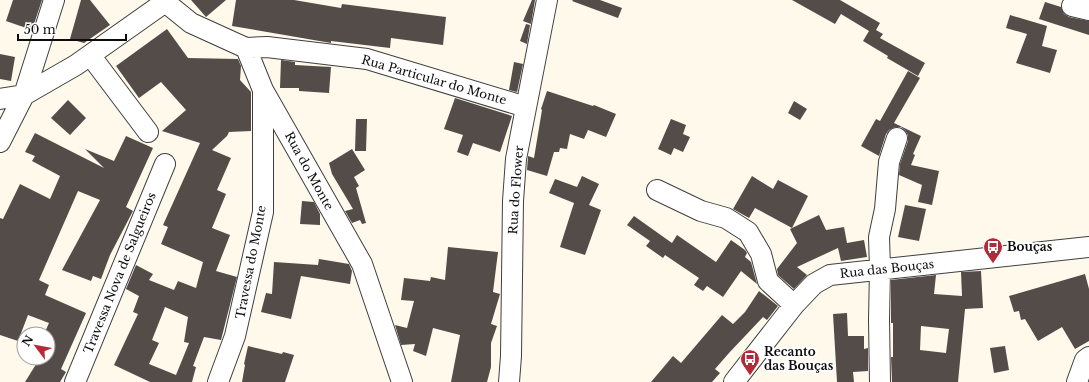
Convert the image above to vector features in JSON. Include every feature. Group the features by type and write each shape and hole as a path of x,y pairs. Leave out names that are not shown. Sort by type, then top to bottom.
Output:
{"street":[{"path":"0,142 24,96 54,0"},
{"name":"Rua do Flower","path":"509,382 511,356 513,201 516,159 547,0"},
{"path":"0,99 24,96 76,65 166,1 191,23 246,48"},
{"name":"Rua Particular do Monte","path":"246,48 267,47 367,59 526,106"},
{"name":"Rua do Monte","path":"246,48 264,90 362,264 402,382"},
{"path":"90,55 148,132"},
{"name":"Travessa do Monte","path":"218,382 235,336 263,212 264,90"},
{"path":"880,382 879,237 885,209 889,162 897,138"},
{"name":"Travessa Nova de Salgueiros","path":"75,382 165,164"},
{"path":"657,190 701,211 726,218 748,232 761,254 768,281 794,305"},
{"name":"Rua das Bouças","path":"734,382 794,305 814,284 830,275 1089,247"},
{"path":"1077,382 1085,360 1089,357"}],"building":[{"path":"13,0 42,0 32,30 6,21"},
{"path":"81,0 90,0 110,25 84,43 70,39"},
{"path":"191,0 226,0 206,17"},
{"path":"236,0 294,0 341,8 342,4 446,17 443,45 391,38 390,48 331,41 331,43 232,26"},
{"path":"532,0 535,0 531,24 523,21"},
{"path":"600,0 622,8 618,18 572,1"},
{"path":"792,0 840,0 880,23 876,30 883,34 880,38 925,63 918,76 887,58 888,56 863,41 869,31 841,14 835,24"},
{"path":"1045,2 1061,7 1064,14 1069,17 1089,21 1089,35 1039,19"},
{"path":"1010,15 1047,26 1042,46 1057,50 1050,73 1016,63 1027,34 1006,28"},
{"path":"526,24 530,25 527,44 520,41"},
{"path":"167,29 188,58 238,59 241,66 240,80 251,92 251,131 229,132 227,136 212,150 231,158 217,190 226,194 212,228 230,235 216,271 237,277 221,340 204,337 193,366 196,367 192,382 150,382 114,365 138,314 133,312 139,296 126,289 136,265 153,274 149,280 174,290 178,281 196,288 203,262 161,244 168,227 163,225 200,143 162,131 186,110 161,82 139,98 116,66","holes":["165,307 188,317 184,342 189,343 176,375 149,364 159,343 152,340"]},
{"path":"0,54 15,57 11,81 0,79"},
{"path":"281,60 295,62 295,65 331,67 329,93 299,91 299,88 280,88"},
{"path":"514,62 523,64 517,92 509,90"},
{"path":"908,71 920,78 894,123 921,136 913,154 915,155 911,165 939,171 932,205 918,202 922,185 899,175 900,164 908,141 908,135 905,130 901,127 895,127 889,130 886,134 879,156 861,146 876,119 880,121"},
{"path":"547,91 593,106 594,105 616,114 606,137 588,130 584,139 570,134 567,149 560,148 559,152 554,152 547,176 527,170 528,156 534,158 541,109"},
{"path":"455,98 512,116 500,152 473,143 468,156 457,152 463,135 444,129"},
{"path":"68,100 86,118 70,135 51,118"},
{"path":"794,101 807,109 800,120 788,113"},
{"path":"356,119 367,119 366,151 355,151"},
{"path":"671,119 686,125 683,134 690,137 683,152 674,148 671,155 658,149"},
{"path":"35,133 104,168 85,149 114,161 126,136 153,148 126,207 133,211 110,255 101,279 93,276 91,281 62,270 100,200 78,191 39,280 49,285 45,295 86,313 61,369 66,372 60,382 25,382 35,366 56,366 56,326 48,326 49,323 28,315 24,326 16,326 16,340 0,335 0,218 3,219 20,184 50,199 60,176 32,161 35,156 25,152"},
{"path":"352,149 365,170 354,177 359,186 356,188 366,223 362,224 360,220 352,223 345,211 353,209 332,174 329,163"},
{"path":"582,176 599,184 589,205 601,210 585,255 560,247 574,203 549,193 555,179 577,187"},
{"path":"752,176 773,189 778,180 808,196 792,228 755,208 749,218 733,209"},
{"path":"302,201 314,202 320,214 320,225 300,224"},
{"path":"905,205 926,209 919,241 898,237"},
{"path":"819,215 826,230 844,227 847,243 864,240 867,257 841,261 838,248 797,267 807,275 794,289 778,275 777,269 797,243 790,229"},
{"path":"634,216 672,243 677,235 716,262 731,240 747,253 745,257 751,262 757,284 741,271 723,297 707,286 703,291 694,285 699,278 665,255 663,258 646,246 650,241 627,225"},
{"path":"448,247 498,252 493,292 500,294 491,324 497,326 491,343 491,367 487,382 451,382 460,335 433,328 426,356 413,351 415,344 401,345 395,325 407,328 414,301 401,300 404,278 430,281 431,277 445,280"},
{"path":"319,259 349,264 352,271 350,284 301,276 291,319 261,312 266,293 272,294 274,262 318,265"},
{"path":"981,271 983,308 965,309 958,382 892,382 891,357 893,357 893,323 891,323 891,280 936,275 934,294 962,296 961,272","holes":["921,326 949,329 946,353 920,350"]},
{"path":"1085,274 1089,289 1089,341 1075,349 1062,327 1038,341 1025,319 1021,320 1019,311 1014,312 1009,296"},
{"path":"759,291 778,306 767,320 763,317 715,369 720,373 712,382 651,382 673,356 681,363 722,315 733,324 745,312"},
{"path":"847,313 848,336 864,336 864,349 868,348 868,371 853,372 854,382 837,382 833,314"},
{"path":"248,346 282,354 283,352 294,355 285,382 242,382"},
{"path":"1005,346 1009,370 994,373 990,348"}],"place":[{"name":"Bouças","path":"993,264"},
{"name":"Recanto das Bouças","path":"750,376"}]}
